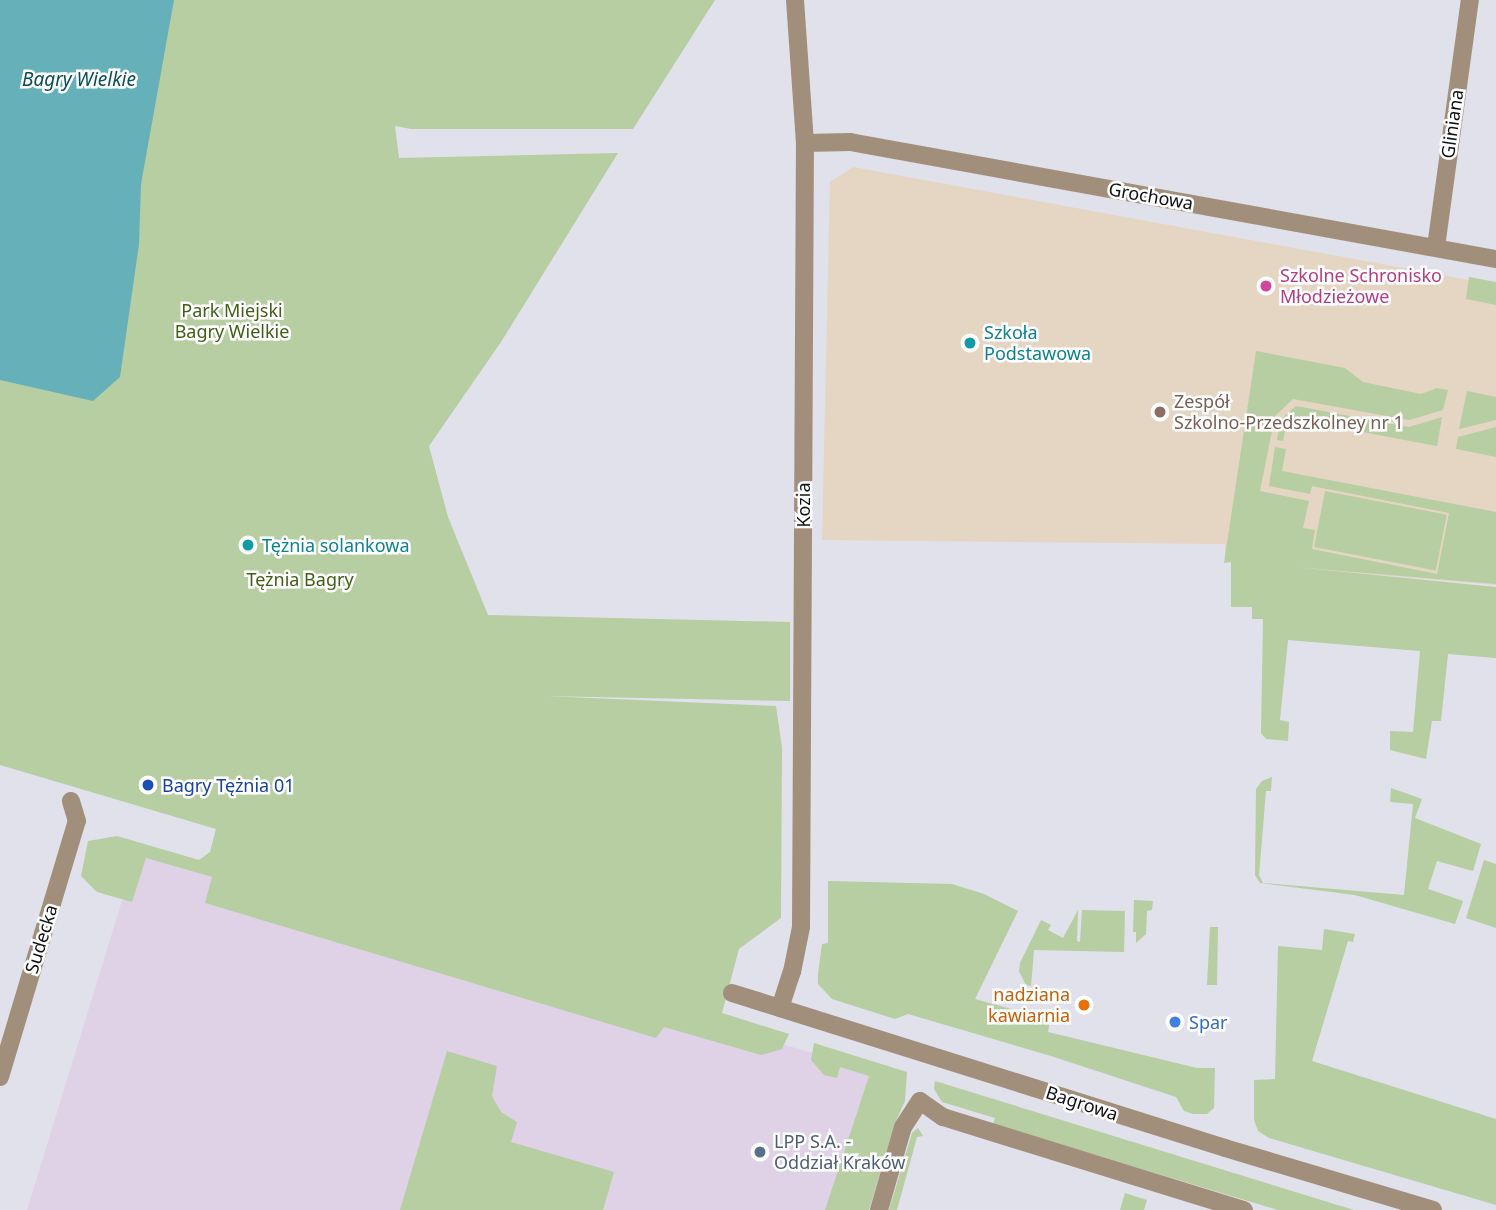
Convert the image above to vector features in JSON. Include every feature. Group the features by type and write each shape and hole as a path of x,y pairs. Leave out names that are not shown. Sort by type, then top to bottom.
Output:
{"street":[{"name":"Kozia","path":"780,1008 792,972 802,927 805,143 795,0"},
{"name":"Gliniana","path":"1436,247 1469,0"},
{"name":"Grochowa","path":"805,143 850,142 1496,259"},
{"name":"Sudecka","path":"0,1077 76,821 71,801"},
{"name":"Bagrowa","path":"732,993 1225,1148 1433,1210"},
{"path":"878,1210 903,1127 920,1101 943,1117 1244,1210"}],"shaded area":[{"name":"Zespół Szkolno-Przedszkolney nr 1","path":"853,167 1496,285 1496,585 1225,562 1225,544 822,540 830,182"},
{"path":"136,855 898,1078 859,1210 27,1210"}],"green space":[{"name":"Park Miejski Bagry Wielkie","path":"0,0 715,0 633,129 411,129 395,126 399,158 618,153 501,342 429,446 448,517 488,615 790,622 790,701 545,696 776,706 782,748 781,918 739,949 722,1013 789,1034 782,1049 761,1055 664,1027 656,1038 205,903 212,877 146,858 132,902 97,892 81,876 88,841 117,836 199,860 210,852 216,829 0,765"},
{"path":"1469,277 1496,282 1496,305 1466,299"},
{"path":"1256,351 1345,368 1363,382 1421,394 1437,388 1448,390 1443,410 1409,420 1293,399 1275,416 1260,491 1309,501 1303,528 1315,530 1312,549 1437,574 1449,513 1312,486 1310,494 1269,486 1275,447 1286,449 1282,471 1496,512 1496,584 1295,567 1496,587 1496,658 1448,654 1441,721 1432,721 1426,759 1390,750 1390,731 1413,732 1420,651 1288,640 1280,720 1289,722 1288,741 1266,739 1261,733 1263,619 1252,619 1252,607 1231,607 1231,562 1224,563"},
{"path":"1467,391 1496,397 1496,420 1459,429"},
{"path":"1296,406 1409,427 1442,417 1437,446 1293,419 1292,425 1286,425 1283,441 1277,440 1281,419"},
{"path":"1496,427 1496,457 1456,449 1458,437"},
{"path":"1325,491 1447,515 1436,571 1314,547"},
{"path":"1272,777 1271,791 1266,791 1259,875 1263,883 1404,895 1413,804 1390,802 1391,788 1422,799 1415,818 1481,844 1473,871 1437,861 1428,889 1463,901 1455,924 1355,895 1260,883 1255,875 1256,789 1262,781"},
{"path":"1484,860 1496,864 1496,928 1466,918"},
{"path":"828,881 952,884 984,894 1018,911 975,999 1050,1020 1048,1032 1197,1068 1215,1068 1214,1108 1207,1114 1193,1114 1184,1111 1176,1097 1051,1056 908,1014 895,1019 832,999 818,984 822,944 828,943"},
{"path":"1134,900 1153,901 1152,910 1147,911 1146,934 1136,943 1136,932 1133,932"},
{"path":"1078,910 1077,941 1080,942 1082,910 1125,911 1124,952 1034,950 1031,986 1026,985 1019,971 1020,963 1041,920 1051,925 1048,930 1063,938"},
{"path":"1210,927 1218,927 1217,985 1207,985"},
{"path":"1324,929 1355,934 1353,942 1348,941 1312,1061 1496,1119 1496,1205 1269,1138 1258,1131 1254,1120 1254,1080 1275,1079 1278,946 1322,950"},
{"path":"814,1043 907,1072 905,1101 895,1123 869,1210 825,1210 869,1076 840,1067 837,1078 824,1075 811,1060"},
{"path":"447,1051 497,1066 492,1096 501,1112 517,1122 511,1142 614,1172 603,1210 400,1210"},
{"path":"935,1081 1354,1210 1278,1210 993,1124 995,1118 942,1102 934,1089"},
{"path":"918,1128 923,1136 917,1137 897,1210 889,1210 912,1133"},
{"path":"1125,1193 1147,1200 1144,1210 1120,1210"}],"water":[{"name":"Bagry Wielkie","path":"0,0 174,0 141,184 139,244 120,377 93,401 0,380"}],"place":[{"name":"Szkolne Schronisko Młodzieżowe","path":"1266,286"},
{"name":"Szkoła Podstawowa","path":"970,343"},
{"name":"Zespół Szkolno-Przedszkolney nr 1","path":"1160,412"},
{"name":"Tężnia solankowa","path":"248,545"},
{"name":"Bagry Tężnia 01","path":"148,785"},
{"name":"nadziana kawiarnia","path":"1084,1005"},
{"name":"Spar","path":"1175,1022"},
{"name":"LPP S.A. - Oddział Kraków","path":"760,1152"}],"park label":[{"name":"Tężnia Bagry","path":"300,579"}]}
